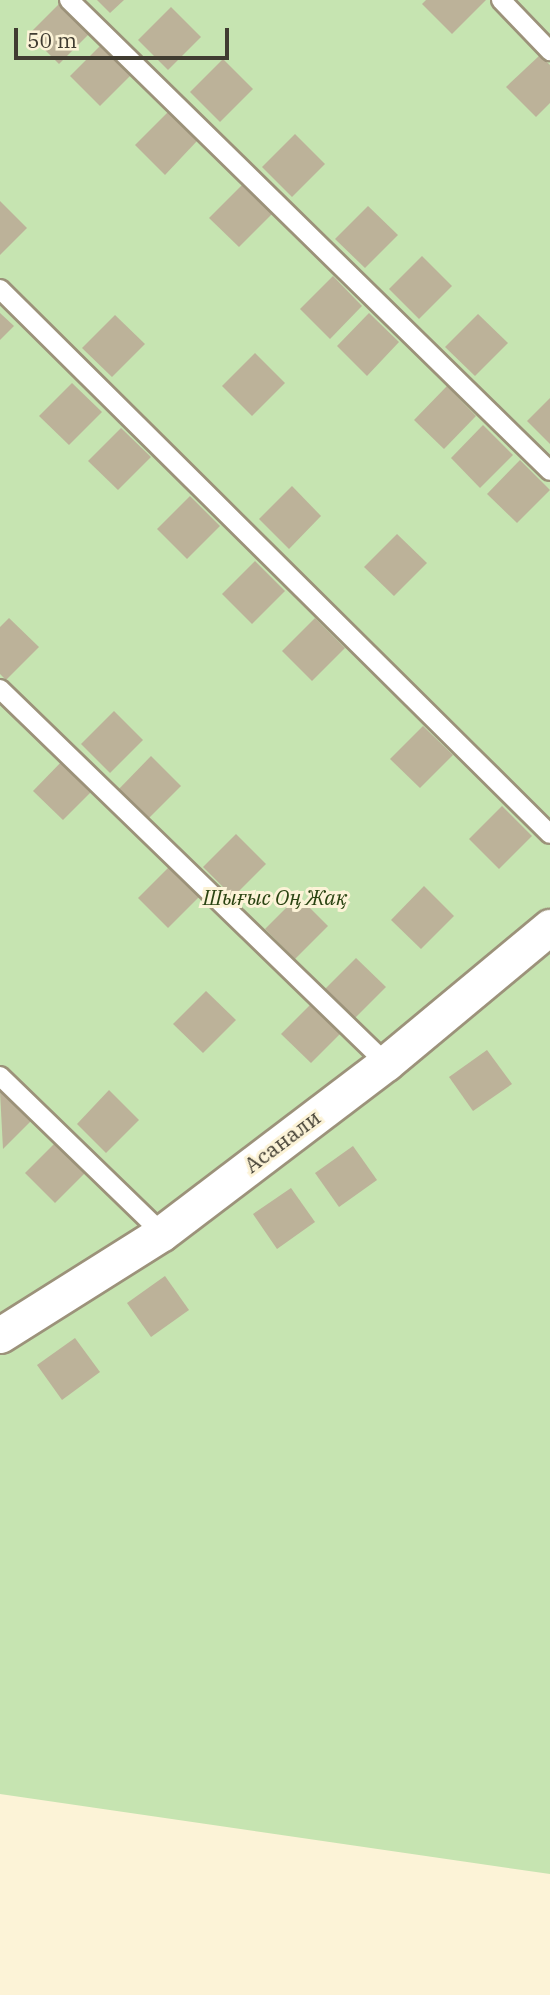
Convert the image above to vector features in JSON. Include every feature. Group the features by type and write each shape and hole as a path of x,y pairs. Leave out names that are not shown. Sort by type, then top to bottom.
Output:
{"street":[{"name":"Асанали","path":"0,1335 162,1233 386,1063 550,927"}],"lane":[{"path":"69,0 550,471"},
{"path":"501,0 550,51"},
{"path":"0,289 550,834"},
{"path":"0,689 386,1063"},
{"path":"0,1076 162,1233"}],"green space":[{"name":"Шығыс Оң Жақ","path":"0,0 550,0 550,1874 0,1794"}],"building":[{"path":"97,0 124,0 110,13"},
{"path":"426,0 486,0 452,34 422,4"},
{"path":"62,1 92,31 59,64 29,34"},
{"path":"171,7 201,37 168,70 138,40"},
{"path":"103,43 133,73 100,106 70,76"},
{"path":"540,55 550,65 550,103 536,117 506,87"},
{"path":"223,59 253,89 220,122 190,92"},
{"path":"168,112 197,141 165,175 135,145"},
{"path":"295,134 325,164 292,197 262,167"},
{"path":"242,185 272,214 239,247 209,218"},
{"path":"0,201 27,228 0,255"},
{"path":"368,206 398,235 365,268 335,239"},
{"path":"422,256 452,286 419,319 389,289"},
{"path":"333,276 362,306 330,339 300,309"},
{"path":"0,313 14,326 0,340"},
{"path":"369,313 399,342 367,376 337,346"},
{"path":"478,314 508,343 475,376 445,347"},
{"path":"115,315 145,344 112,377 82,348"},
{"path":"255,353 285,383 252,416 222,386"},
{"path":"72,383 102,412 69,445 39,416"},
{"path":"447,386 476,416 444,449 414,420"},
{"path":"550,398 550,444 527,421"},
{"path":"483,425 513,455 480,488 451,458"},
{"path":"121,428 151,457 118,490 88,461"},
{"path":"520,460 550,490 517,523 487,494"},
{"path":"292,486 321,516 289,549 259,519"},
{"path":"190,496 220,526 187,559 157,529"},
{"path":"397,534 427,563 394,596 364,567"},
{"path":"255,561 285,591 252,624 222,594"},
{"path":"9,618 39,647 6,680 0,674 0,627"},
{"path":"315,618 345,648 312,681 282,651"},
{"path":"114,711 143,740 110,773 81,744"},
{"path":"423,726 453,755 420,788 390,759"},
{"path":"151,756 181,786 148,819 118,790"},
{"path":"66,757 96,787 63,820 33,791"},
{"path":"502,806 532,836 499,869 469,839"},
{"path":"236,834 266,864 233,897 203,867"},
{"path":"171,865 201,895 168,928 138,898"},
{"path":"424,886 454,916 421,949 391,920"},
{"path":"298,896 328,926 295,959 265,929"},
{"path":"356,958 386,987 353,1020 323,991"},
{"path":"206,991 236,1020 203,1053 173,1024"},
{"path":"315,1000 344,1030 311,1063 281,1034"},
{"path":"487,1050 512,1084 473,1111 449,1077"},
{"path":"6,1086 36,1116 3,1149 0,1092"},
{"path":"109,1090 139,1120 106,1153 77,1124"},
{"path":"58,1140 88,1170 55,1203 25,1173"},
{"path":"353,1146 377,1180 339,1207 315,1173"},
{"path":"291,1188 315,1222 277,1249 253,1214"},
{"path":"165,1276 189,1310 151,1337 127,1303"},
{"path":"75,1338 100,1372 62,1400 37,1365"}]}
